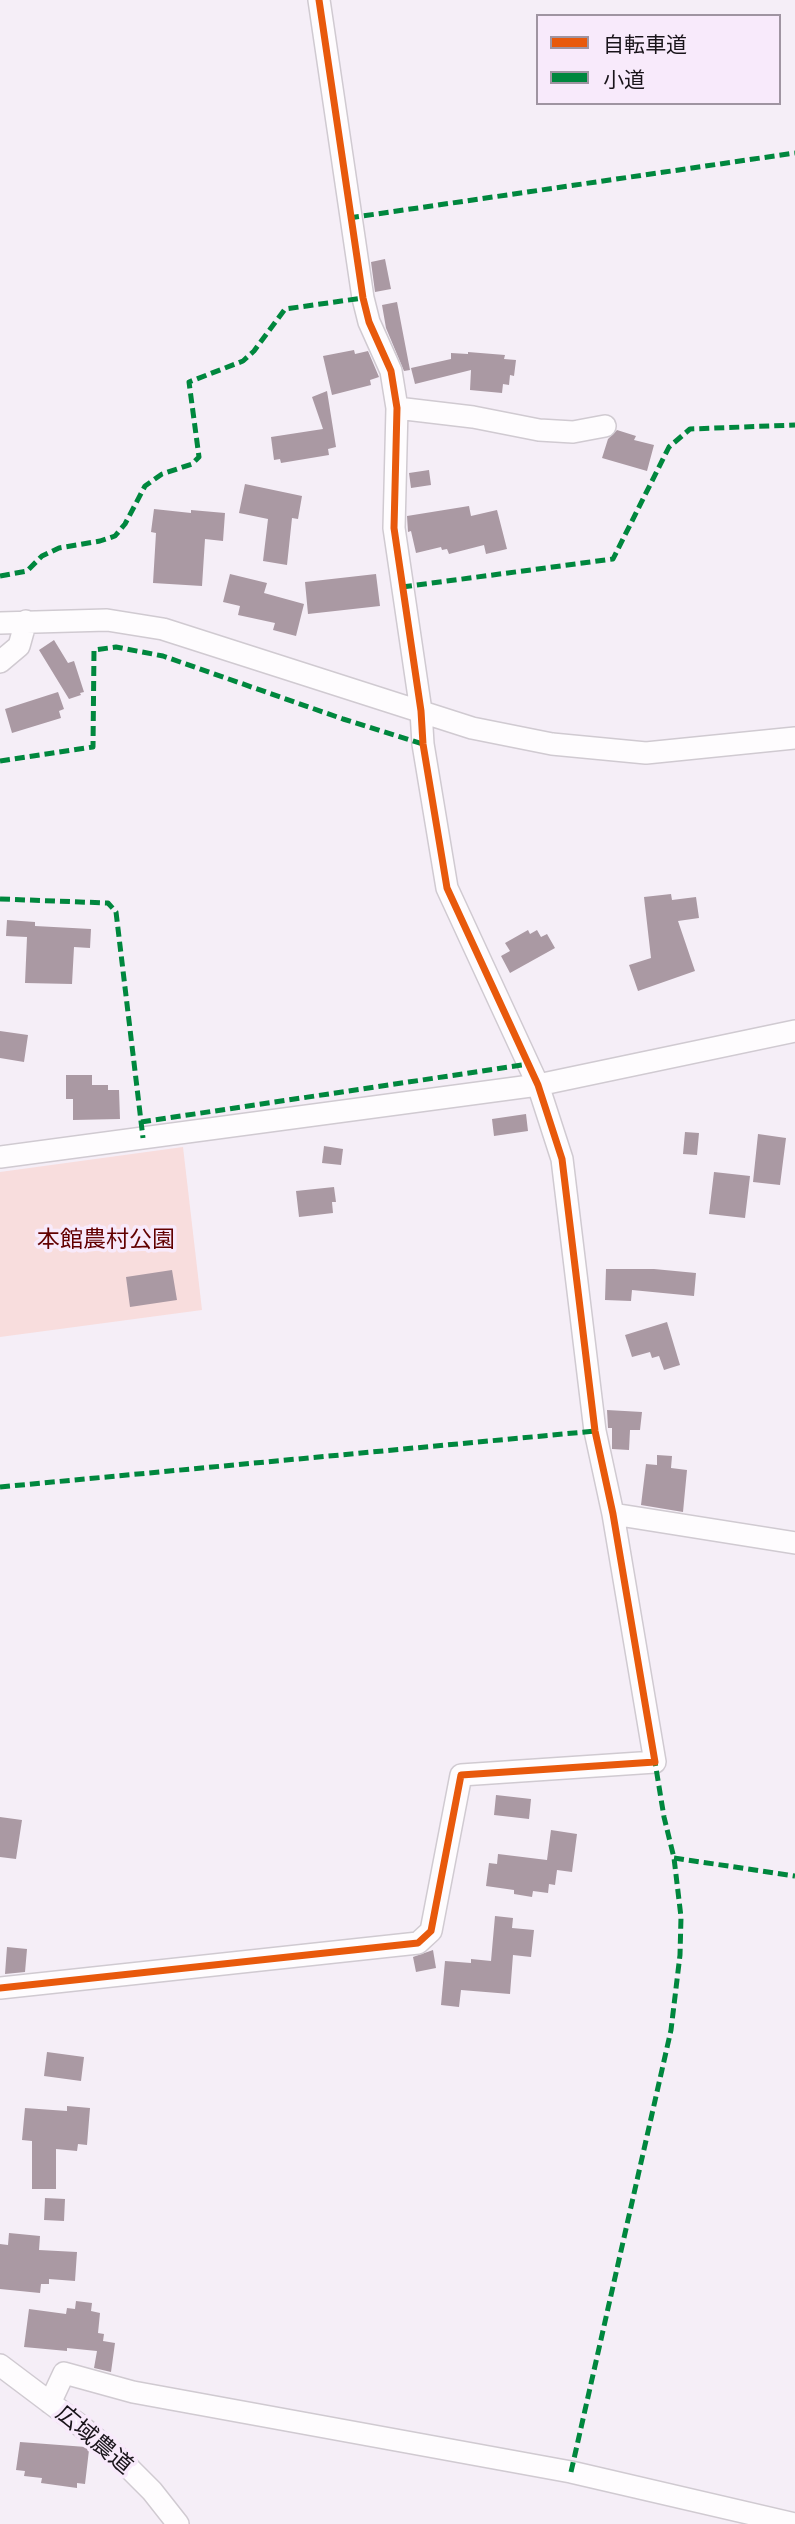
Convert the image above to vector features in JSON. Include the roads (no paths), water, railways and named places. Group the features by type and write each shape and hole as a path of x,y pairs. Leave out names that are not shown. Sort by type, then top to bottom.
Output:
{"street":[{"path":"0,1988 418,1943 431,1931 461,1775 655,1762 613,1514 595,1431 562,1158 538,1085 447,888 423,744 421,711 394,528 397,408 391,371 369,322 363,298 319,0"},
{"path":"397,408 473,417 539,430 573,432 605,426"},
{"path":"0,622 107,620 163,629 472,728 552,744 646,753 795,738"},
{"path":"0,662 19,646 26,621"},
{"path":"0,1157 538,1085 795,1031"},
{"path":"613,1514 795,1543"},
{"name":"広域農道","path":"0,2365 121,2460 152,2491 178,2524"},
{"path":"50,2403 64,2373 133,2392 572,2472 795,2524"}],"park label":[{"name":"本館農村公園","path":"106,1240"}]}
